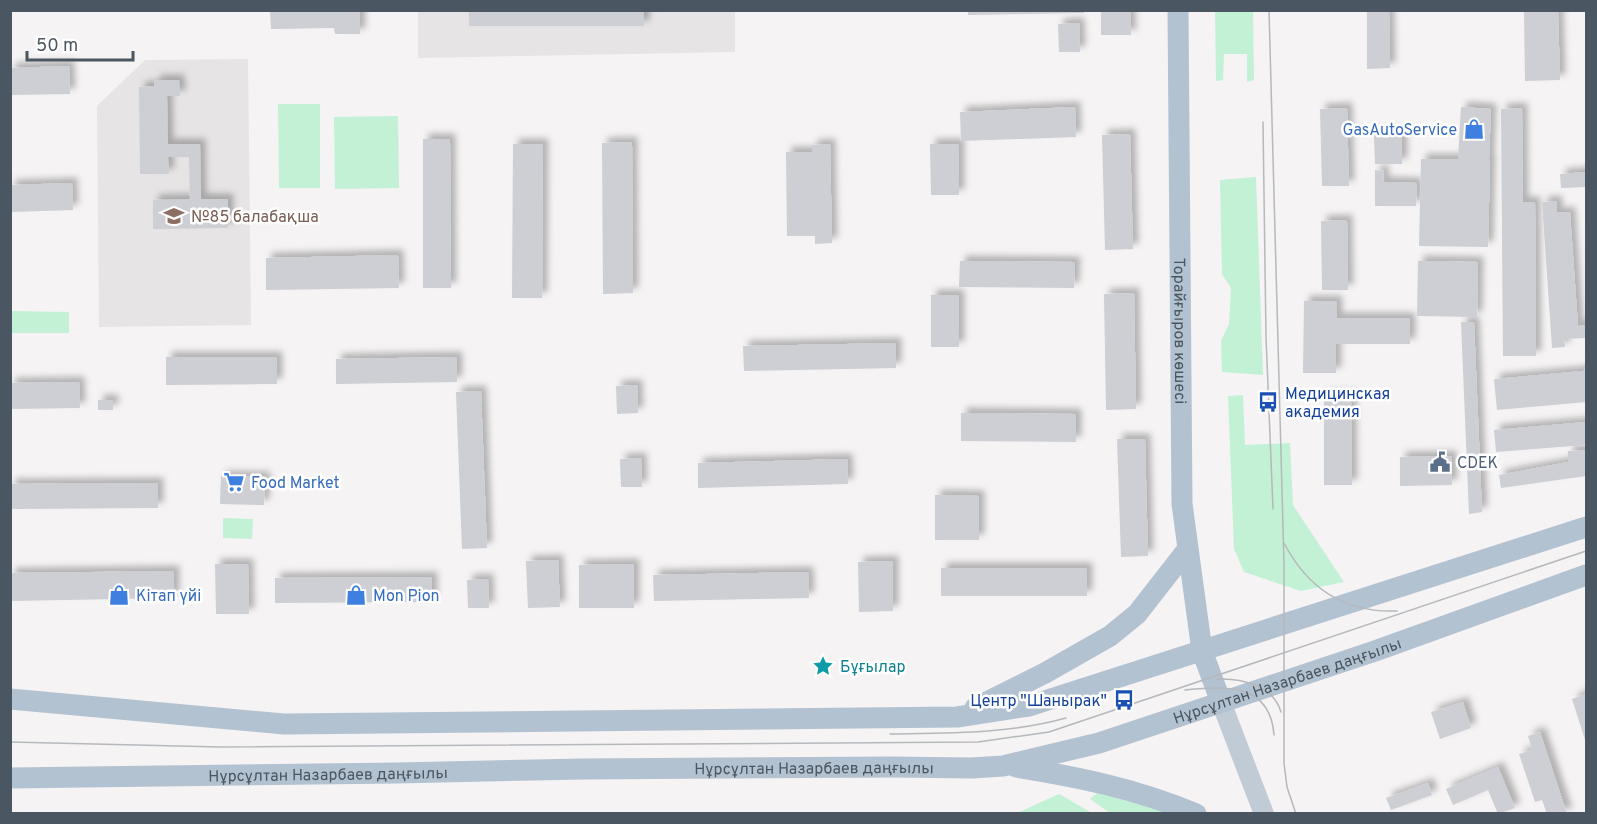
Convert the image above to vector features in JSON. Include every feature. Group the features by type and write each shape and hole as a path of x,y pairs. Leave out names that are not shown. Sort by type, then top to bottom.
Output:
{"main road":[{"name":"Торайғыров көшесі","path":"1178,10 1182,504 1202,651 1221,702"},
{"path":"10,699 249,722 284,723 957,717 1029,706 1587,527"},
{"path":"957,717 1045,673 1110,636 1137,614 1187,550"},
{"name":"Нұрсұлтан Назарбаев даңғылы","path":"10,778 583,769 1003,766 1099,743 1375,651 1587,575"},
{"path":"1221,702 1264,813"},
{"path":"1003,766 1080,777 1160,798 1196,813"}],"shaded area":[{"path":"418,11 735,11 735,52 418,58"},
{"name":"№85 балабақша","path":"248,59 251,325 99,327 97,106 145,60"}],"green space":[{"path":"1215,11 1253,11 1254,80 1247,82 1247,54 1224,54 1223,80 1216,81"},
{"path":"278,104 320,104 320,188 279,188"},
{"path":"398,116 399,188 335,189 334,117"},
{"path":"1256,177 1263,375 1222,372 1221,341 1229,324 1231,288 1222,274 1220,180"},
{"path":"11,311 69,312 69,333 11,333"},
{"path":"1243,395 1245,445 1290,443 1293,505 1344,582 1301,591 1244,572 1234,549 1228,396"},
{"path":"223,518 253,519 252,539 223,538"},
{"path":"1101,790 1181,813 1110,813 1090,799"},
{"path":"1059,794 1092,813 1017,813"}],"building":[{"path":"270,10 360,10 360,34 335,34 334,28 271,29"},
{"path":"469,10 644,10 644,26 469,26"},
{"path":"968,10 1084,10 1084,13 968,15"},
{"path":"1101,10 1130,10 1131,35 1101,35"},
{"path":"1367,10 1389,10 1390,68 1367,69"},
{"path":"1524,10 1558,10 1560,80 1525,81"},
{"path":"1079,23 1080,52 1059,52 1058,24"},
{"path":"69,66 70,94 10,95 10,68"},
{"path":"155,80 179,80 180,96 167,96 168,144 200,144 201,199 228,199 228,228 153,229 153,200 190,199 189,157 168,157 169,174 140,174 139,87 154,86"},
{"path":"1075,107 1076,137 961,141 960,112"},
{"path":"1461,107 1491,109 1488,247 1419,246 1421,159 1458,159"},
{"path":"1347,108 1349,186 1322,186 1320,109"},
{"path":"1522,108 1523,202 1535,202 1536,356 1503,356 1501,109"},
{"path":"1130,134 1133,249 1105,250 1102,135"},
{"path":"1402,134 1402,164 1375,164 1374,135"},
{"path":"423,139 450,139 451,288 423,288"},
{"path":"632,142 633,293 603,294 602,143"},
{"path":"513,144 543,144 542,298 512,298"},
{"path":"830,144 832,243 815,244 815,236 787,236 786,152 812,152 812,145"},
{"path":"930,144 959,144 959,195 931,195"},
{"path":"1375,170 1384,171 1383,182 1417,183 1416,206 1375,206"},
{"path":"1586,172 1586,187 1561,188 1560,174"},
{"path":"72,183 73,210 10,212 10,185"},
{"path":"1557,201 1557,213 1570,212 1578,326 1586,325 1586,338 1564,339 1565,347 1552,348 1542,202"},
{"path":"1347,220 1348,290 1322,290 1321,221"},
{"path":"398,255 399,288 266,290 266,258"},
{"path":"960,261 1075,262 1074,288 959,287"},
{"path":"1418,261 1478,262 1477,317 1417,316"},
{"path":"1134,293 1136,409 1106,410 1104,294"},
{"path":"931,295 959,295 959,347 931,347"},
{"path":"1304,301 1337,301 1337,318 1410,318 1410,344 1336,344 1336,373 1303,373"},
{"path":"1461,322 1474,322 1482,512 1469,514"},
{"path":"896,343 896,368 744,371 743,346"},
{"path":"166,357 277,357 277,384 166,385"},
{"path":"457,357 457,382 336,384 336,359"},
{"path":"1586,368 1586,402 1497,410 1494,379 1583,371"},
{"path":"79,382 80,408 10,409 10,383"},
{"path":"637,385 638,413 617,414 616,386"},
{"path":"481,391 487,548 462,549 456,392"},
{"path":"1324,396 1351,396 1352,485 1324,485"},
{"path":"98,400 113,400 113,410 98,410"},
{"path":"961,413 1076,414 1076,442 961,441"},
{"path":"1586,422 1586,445 1496,452 1494,430"},
{"path":"1117,439 1145,439 1148,556 1121,557"},
{"path":"1586,450 1586,476 1501,488 1499,475 1568,462 1568,451"},
{"path":"1451,456 1452,485 1400,486 1400,457"},
{"path":"641,458 642,487 621,487 620,459"},
{"path":"847,459 848,484 698,488 698,463"},
{"path":"221,476 265,477 264,505 220,504"},
{"path":"158,483 158,508 10,509 10,484"},
{"path":"935,495 979,496 979,540 935,540"},
{"path":"558,560 560,607 528,608 526,561"},
{"path":"893,561 893,611 859,612 858,562"},
{"path":"215,564 248,564 249,614 216,614"},
{"path":"634,564 634,608 579,608 579,565"},
{"path":"941,568 1087,568 1087,596 941,596"},
{"path":"174,571 174,598 10,601 10,573"},
{"path":"808,572 809,598 654,601 653,575"},
{"path":"432,577 432,602 275,603 275,578"},
{"path":"488,579 489,608 468,608 467,580"},
{"path":"1586,694 1586,743 1572,699"},
{"path":"1463,702 1471,728 1440,739 1431,712"},
{"path":"1540,732 1567,814 1547,814 1542,800 1535,802 1519,754 1532,750 1528,736"},
{"path":"1498,767 1515,808 1498,814 1488,790 1453,805 1446,789"},
{"path":"1428,783 1432,795 1391,810 1386,798"}],"tram line":[{"path":"1269,10 1284,564 1284,763 1287,787 1296,814"},
{"path":"1263,122 1266,337 1273,509"},
{"path":"1284,543 1304,573 1330,595 1361,608 1397,611"},
{"path":"10,742 220,747 978,742 1049,732 1586,551"},
{"path":"1217,679 1246,682 1264,689 1277,703 1281,712"},
{"path":"1185,690 1231,689 1255,697 1264,705 1271,718 1274,735"},
{"path":"890,734 1001,730 1066,718"}],"place":[{"name":"GasAutoService","path":"1474,129"},
{"name":"№85 балабақша","path":"174,216"},
{"name":"Медицинская академия","path":"1268,402"},
{"name":"CDEK","path":"1440,462"},
{"name":"Food Market","path":"234,482"},
{"name":"Кітап үйі","path":"119,595"},
{"name":"Mon Pion","path":"356,595"},
{"name":"Бұғылар","path":"823,666"},
{"name":"Центр \"Шанырак\"","path":"1124,700"}]}
